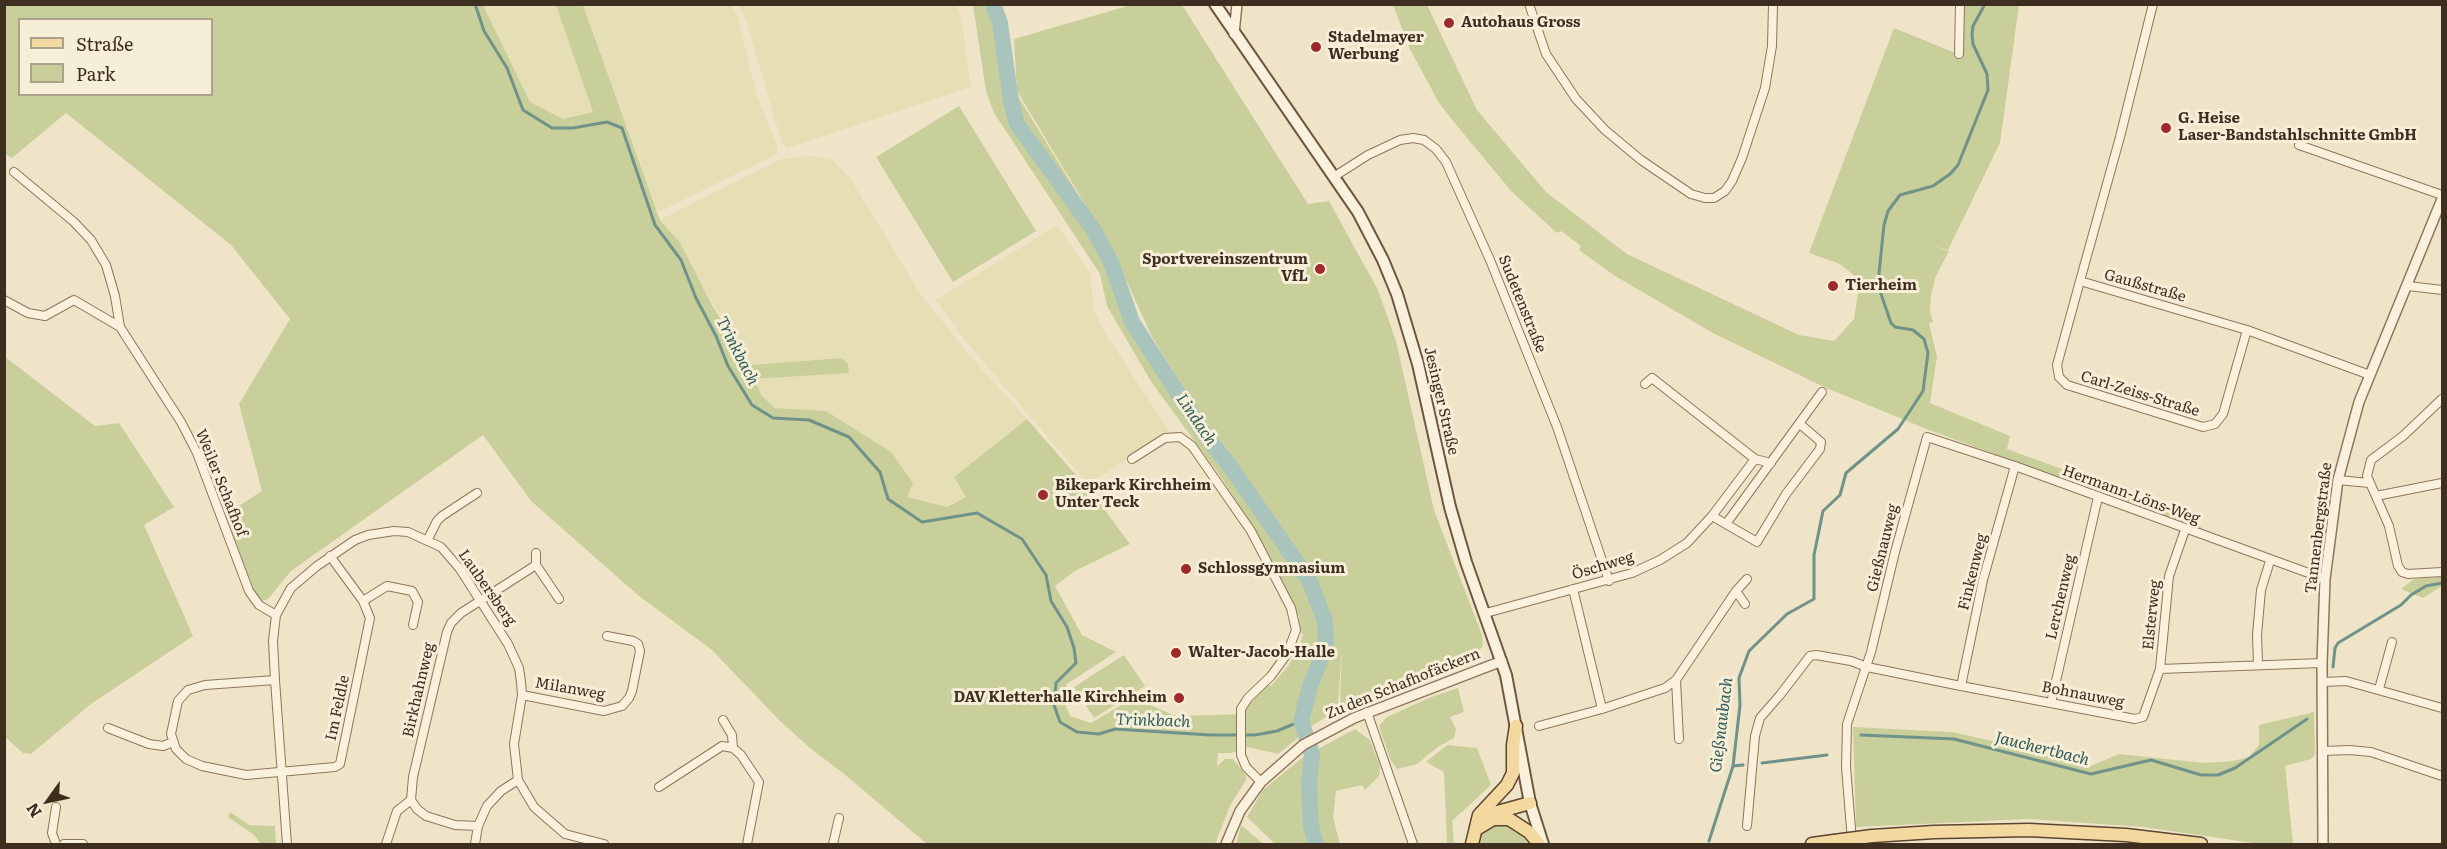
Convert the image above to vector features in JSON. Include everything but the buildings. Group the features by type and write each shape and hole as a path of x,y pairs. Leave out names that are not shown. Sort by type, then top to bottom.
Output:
{"main road":[{"name":"Jesinger Straße","path":"1215,4 1335,176 1378,250 1397,294 1418,364 1450,507 1466,562 1502,661 1529,799 1541,844"},
{"path":"1476,830 1513,774 1513,745 1516,726"},
{"path":"1476,830 1501,802 1529,799"},
{"path":"1476,830 1493,819 1509,819 1529,832 1541,844"},
{"path":"1812,844 1872,836 1943,831 2029,830 2126,835 2200,844"}],"street":[{"path":"1234,34 1234,13 1237,4"},
{"path":"1529,4 1546,54 1576,99 1605,130 1641,160 1691,194 1714,198 1725,191 1732,181 1766,88 1772,46 1773,4"},
{"path":"1959,54 1960,4"},
{"name":"Gaußstraße","path":"2153,4 2120,137 2080,281 2247,330 2370,375"},
{"name":"Sudetenstraße","path":"1335,176 1400,140 1424,141 1436,149 1446,162 1490,260 1557,427 1609,581"},
{"name":"Tannenbergstraße","path":"2299,145 2442,197 2351,426 2338,480 2325,579 2322,663 2323,844"},
{"name":"Weiler Schafhof","path":"14,172 74,222 91,240 106,265 115,296 120,327 190,438 249,591 259,605 276,615"},
{"name":"Carl-Zeiss-Straße","path":"2080,281 2057,365 2059,377 2067,385 2192,424 2203,427 2215,424 2223,414 2247,330"},
{"path":"2408,286 2442,290"},
{"name":"Weiler Schafhof","path":"4,300 28,314 38,316 52,314 69,302 78,301 120,327"},
{"path":"1645,384 1652,378 1755,459 1771,463"},
{"path":"1726,524 1822,392"},
{"path":"2442,399 2403,436 2371,460 2367,468 2369,483 2390,530 2398,566 2402,572 2408,574 2442,572"},
{"path":"1712,516 1757,542 1786,494 1820,449 1821,442 1800,424"},
{"path":"1132,459 1165,438 1180,437 1192,446 1251,531 1291,608 1296,630 1293,641 1278,667 1248,698 1241,709 1241,745 1246,766 1261,782"},
{"name":"Hermann-Löns-Weg","path":"1927,437 2015,466 2270,561 2325,579"},
{"name":"Gießnauweg","path":"1853,844 1846,767 1847,724 1867,667 1927,437"},
{"name":"Öschweg","path":"1486,613 1609,581 1660,560 1687,543 1712,516 1755,459"},
{"name":"Finkenweg","path":"1961,686 1983,580 2015,466"},
{"path":"2338,480 2369,483"},
{"path":"2376,495 2442,483"},
{"path":"428,539 442,516 477,493"},
{"name":"Lerchenweg","path":"2051,703 2098,497"},
{"name":"Elsterweg","path":"2160,669 2169,576 2186,530"},
{"name":"Laubersberg","path":"287,844 284,772 273,641 276,615 291,588 303,576 355,540 381,532 408,532 428,539 441,547 460,569 508,644 519,668 522,695 514,744 518,780 534,807 559,830 565,834 604,844"},
{"path":"536,553 536,565 559,599"},
{"name":"Im Feldle","path":"284,772 335,767 340,764 370,625 368,610 363,601 330,556"},
{"path":"2258,664 2257,635 2261,590 2270,561"},
{"name":"Birkhahnweg","path":"411,800 413,777 447,632 456,618 536,565"},
{"path":"1539,726 1602,709 1665,688 1676,680 1736,591 1747,579"},
{"path":"363,601 387,586 412,591 418,602 413,625"},
{"path":"1573,589 1602,709"},
{"path":"1736,591 1745,604"},
{"name":"Milanweg","path":"522,695 604,711 622,705 632,692 640,651 638,644 633,641 607,636"},
{"path":"2379,689 2392,642"},
{"name":"Bohnauweg","path":"1747,826 1755,736 1760,718 1810,656 1834,658 1867,667 2135,719 2143,717 2160,669"},
{"name":"Zu den Schafhofäckern","path":"1226,844 1240,811 1261,782 1288,757 1323,734 1367,712 1502,661"},
{"path":"2160,669 2322,663"},
{"path":"275,680 205,685 188,690 178,701 171,734 176,749 186,759 202,766 246,775 284,772"},
{"path":"1676,680 1678,739"},
{"path":"2322,682 2346,681 2442,708"},
{"path":"1367,712 1413,844"},
{"path":"723,720 732,735 733,748"},
{"path":"108,728 149,744 163,746 173,742"},
{"path":"659,787 722,746 733,748 741,755 759,782 747,844"},
{"path":"2323,751 2371,752 2392,757 2442,776"},
{"path":"475,844 478,826 487,806 501,791 518,780"},
{"path":"386,844 397,811 411,800 426,816 455,825 478,826"},
{"path":"56,807 52,833 56,844"},
{"path":"833,844 839,818"},
{"path":"64,844 83,844"}],"shaded area":[{"path":"483,5 556,5 593,112 563,119 530,102"},
{"path":"583,5 731,5 738,18 757,96 778,148 777,154 658,212"},
{"path":"739,5 957,5 962,22 971,87 788,148 782,143 747,23"},
{"path":"810,156 833,160 850,178 920,293 971,357 1027,419 954,477 966,497 947,507 906,497 826,411 775,408 763,396 753,379 849,373 841,358 739,366 737,342 660,220 781,159"},
{"path":"1057,225 1090,273 1094,309 1102,328 1169,431 1100,477 1090,481 1080,475 964,339 936,300"}],"green space":[{"path":"4,5 483,5 530,102 563,119 593,112 556,5 583,5 660,220 680,243 713,307 737,343 739,366 841,358 848,364 849,373 754,379 762,396 775,408 826,411 891,452 913,483 907,497 947,507 966,497 954,477 1027,419 1095,497 1130,544 1075,571 1055,586 1082,635 1116,652 1067,684 1063,699 1070,716 1091,723 1138,695 1143,702 1176,716 1244,714 1268,684 1271,686 1288,666 1299,649 1303,634 1300,633 1299,617 1254,530 1223,480 1152,383 1107,306 1100,274 994,113 986,91 973,5 997,5 1007,23 1016,93 1112,250 1132,305 1152,346 1188,403 1276,523 1192,402 1151,335 1112,249 1017,91 1014,39 1131,5 1182,5 1308,204 1329,201 1378,290 1396,341 1434,510 1482,635 1483,646 1479,650 1348,705 1340,704 1342,647 1338,706 1332,714 1316,723 1278,754 1248,747 1231,753 1218,753 1217,766 1225,759 1233,759 1246,775 1246,780 1230,806 1215,844 927,844 811,749 779,720 712,650 639,596 531,501 483,435 291,571 268,599 262,601 255,593 226,517 228,513 262,491 239,404 290,319 231,245 66,113 12,158 5,154"},
{"path":"1393,5 1427,5 1477,110 1546,192 1627,254 1799,335 1834,341 1854,319 1860,280 1840,264 1809,253 1894,28 1958,54 1960,5 2019,5 2000,143 1948,250 1927,244 1949,251 1935,278 1931,296 1930,312 1933,322 1929,323 1937,357 1930,403 2010,436 2007,449 2188,515 2206,532 1929,430 1824,387 1713,333 1615,276 1579,250 1581,246 1561,231 1557,233 1512,192 1458,127 1439,103 1410,49"},
{"path":"959,106 1036,231 953,282 876,157"},
{"path":"4,356 95,426 119,423 174,507 144,525 193,636 91,704 31,754 23,753 5,737"},
{"path":"2442,577 2442,586 2423,598 2401,589 2414,579"},
{"path":"1124,655 1145,686 1094,718 1074,687"},
{"path":"1458,688 1464,712 1450,717 1456,729 1454,738 1438,747 1417,764 1397,769 1390,759 1379,726 1387,717"},
{"path":"2314,712 2315,755 2311,759 2285,766 2293,844 2260,844 2143,827 2028,819 1856,827 1853,727 1952,732 2060,756 2086,768 2119,754 2204,763 2233,761 2249,757 2259,745 2259,725"},
{"path":"1355,729 1370,740 1380,766 1379,776 1365,790 1362,785 1336,791 1333,818 1340,844 1275,844 1247,817 1263,790 1303,757"},
{"path":"1447,745 1477,748 1491,785 1452,821 1454,844 1447,844 1444,772 1426,762"},
{"path":"230,812 249,825 275,826 276,844 261,844 254,835 228,817"},
{"path":"1504,822 1518,830 1528,844 1479,844 1482,831 1488,825"},
{"path":"1241,825 1261,842 1264,844 1236,844"}],"waterway":[{"name":"Trinkbach","path":"475,4 484,31 507,68 523,110 552,128 573,128 607,122 622,128 655,225 681,260 728,366 752,405 773,418 809,420 849,437 880,472 888,499 922,522 977,513 1022,539 1046,575 1051,601 1067,627 1074,648 1076,663 1056,683 1054,705 1060,722 1077,732 1099,734 1115,729 1210,735 1255,735 1277,731 1301,721"},
{"name":"Lindach","path":"993,4 1000,23 1011,101 1017,124 1093,229 1111,262 1132,322 1205,435 1227,462 1309,580 1325,621 1326,645 1310,687 1301,721 1312,754 1309,782 1311,826 1316,844"},
{"name":"Gießnaubach","path":"1709,841 1733,766 1740,705 1739,678 1749,651 1787,614 1814,599 1814,555 1823,511 1840,495 1846,473 1898,429 1923,391 1928,353 1924,339 1913,330 1895,327 1891,323 1881,294 1879,273 1884,225 1888,211 1900,195 1933,186 1958,165 1988,90 1987,74 1973,44 1972,34 1973,26 1985,4"},
{"name":"Jauchertbach","path":"2333,667 2335,648 2338,643 2401,605 2411,595 2426,586 2442,583"},
{"name":"Jauchertbach","path":"1861,735 1954,739 2091,774 2151,760 2201,775 2218,775 2235,768 2307,719"},
{"name":"Jauchertbach","path":"1762,763 1827,755"},
{"name":"Jauchertbach","path":"1733,766 1743,765"}],"place":[{"name":"Autohaus Gross","path":"1449,23"},
{"name":"Stadelmayer Werbung","path":"1316,47"},
{"name":"G. Heise Laser-Bandstahlschnitte GmbH","path":"2166,128"},
{"name":"Sportvereinszentrum VfL","path":"1320,269"},
{"name":"Tierheim","path":"1833,286"},
{"name":"Bikepark Kirchheim Unter Teck","path":"1043,495"},
{"name":"Schlossgymnasium","path":"1186,569"},
{"name":"Walter-Jacob-Halle","path":"1176,653"},
{"name":"DAV Kletterhalle Kirchheim","path":"1179,698"}]}
